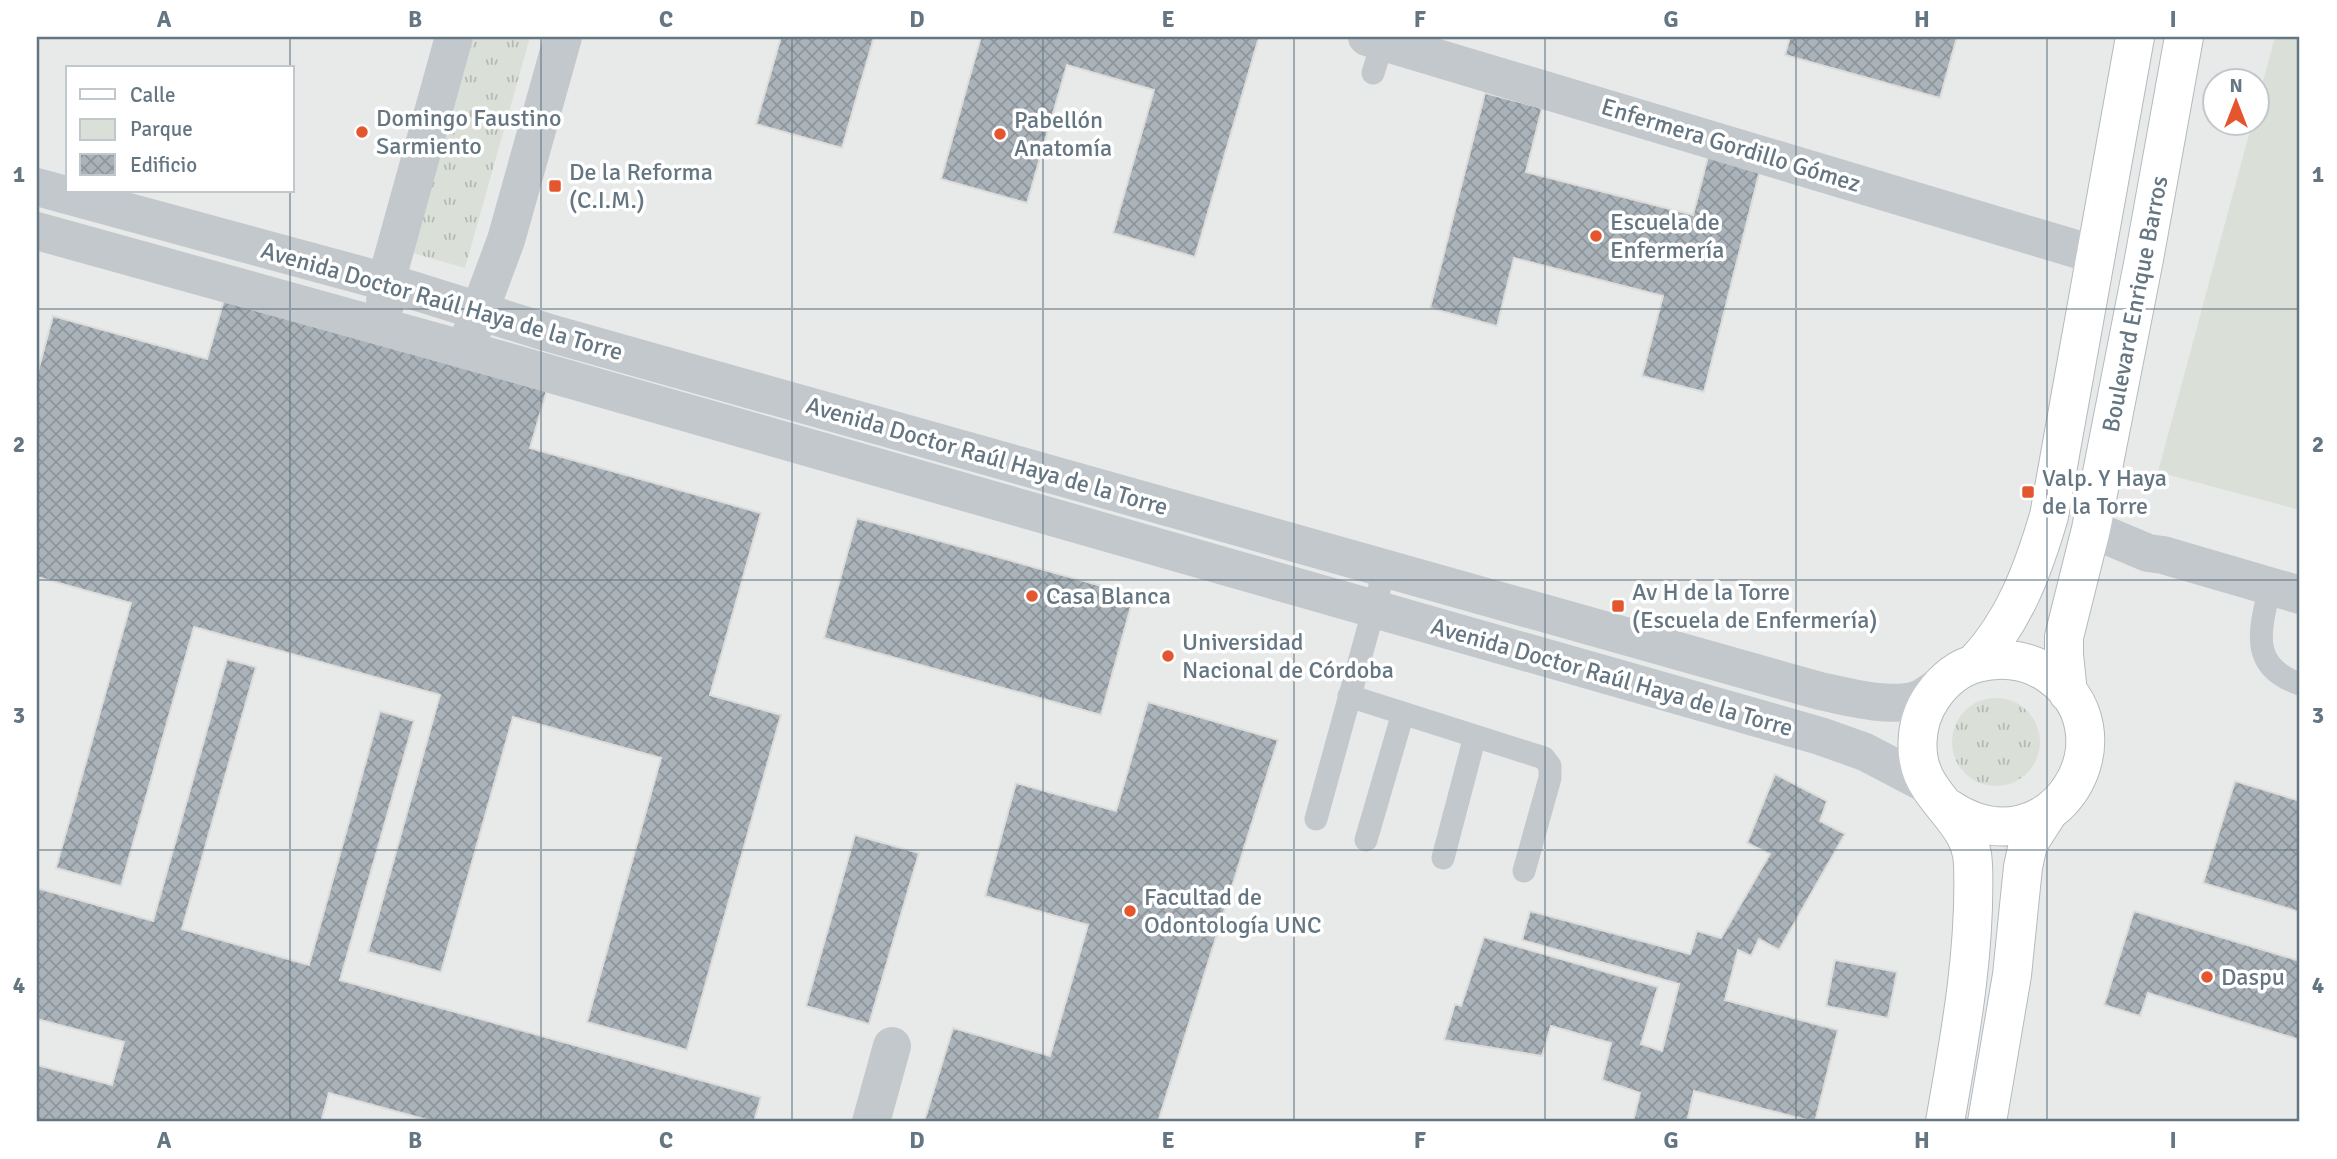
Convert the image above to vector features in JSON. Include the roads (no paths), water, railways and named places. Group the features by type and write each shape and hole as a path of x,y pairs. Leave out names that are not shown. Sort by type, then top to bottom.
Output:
{"main road":[{"name":"Boulevard Enrique Barros","path":"1945,1122 1969,975 1973,861 1968,839 1920,766 1917,745 1919,724 1926,705 1938,687 1949,677 1975,663 1990,648 2018,602 2032,572 2049,516 2135,37"},
{"name":"Boulevard Enrique Barros","path":"2068,693 2064,638 2091,529 2184,37"},
{"name":"Boulevard Enrique Barros","path":"1938,796 1962,818 1997,827 2032,821 2048,813 2063,800 2082,767 2084,729 2079,710 2057,681 2027,663 2010,660 1975,663"},
{"name":"Boulevard Enrique Barros","path":"1987,1122 2012,975 2023,867 2028,844 2048,813"}],"street":[{"path":"395,330 386,310 386,282 454,37"},
{"path":"458,348 469,338 477,322 506,240 563,37"},
{"name":"Enfermera Gordillo Gómez","path":"1374,50 2096,255"},
{"name":"Avenida Doctor Raúl Haya de la Torre","path":"37,187 386,282 546,332 1846,697 1868,701 1909,701 1921,699 1938,687"},
{"name":"Avenida Doctor Raúl Haya de la Torre","path":"37,231 395,330 1820,736 1865,752 1938,796"},
{"path":"2091,529 2148,553 2164,555 2285,591"},
{"path":"871,1122 892,1046"}],"lane":[{"path":"1316,819 1385,568"},
{"path":"2285,591 2259,634 2263,654 2275,670 2300,684"},
{"path":"1349,696 1544,758 1550,766 1550,778 1524,871"},
{"path":"1366,840 1403,713"},
{"path":"1443,858 1475,736"}],"place":[{"name":"Domingo Faustino Sarmiento","path":"362,132"},
{"name":"Pabellón Anatomía","path":"1000,134"},
{"name":"De la Reforma (C.I.M.)","path":"555,186"},
{"name":"Escuela de Enfermería","path":"1596,236"},
{"name":"Valp. Y Haya de la Torre","path":"2028,492"},
{"name":"Casa Blanca","path":"1032,596"},
{"name":"Av H de la Torre (Escuela de Enfermería)","path":"1618,606"},
{"name":"Universidad Nacional de Córdoba","path":"1168,656"},
{"name":"Facultad de Odontología UNC","path":"1130,911"},
{"name":"Daspu","path":"2207,977"}]}
